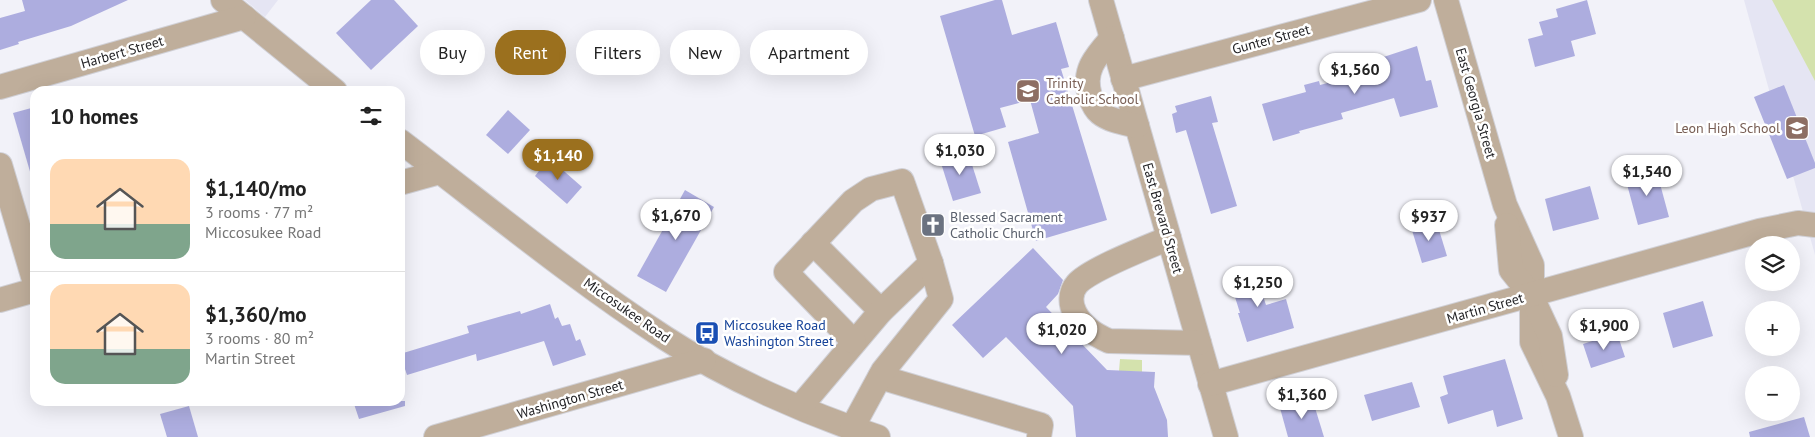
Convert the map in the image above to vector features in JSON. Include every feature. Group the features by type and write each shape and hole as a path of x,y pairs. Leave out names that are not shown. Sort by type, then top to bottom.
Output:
{"street":[{"name":"East Brevard Street","path":"1101,0 1226,437"},
{"name":"Gunter Street","path":"1123,79 1419,0"},
{"name":"East Georgia Street","path":"1446,0 1505,206 1532,265 1531,295 1550,336 1558,396 1571,437"},
{"path":"233,6 329,86"},
{"name":"Harbert Street","path":"0,87 233,6"},
{"path":"1112,38 1092,61 1087,76 1089,92 1093,104 1100,113 1111,119 1137,126"},
{"name":"Miccosukee Road","path":"405,145 614,304 667,339 704,360 800,407 878,437"},
{"path":"0,165 30,266"},
{"path":"405,182 440,172"},
{"path":"852,428 880,377 941,299 931,263 902,182 871,189 853,201 786,272 854,342"},
{"name":"Martin Street","path":"1210,384 1759,231 1798,223 1815,225"},
{"path":"1169,238 1088,276 1076,285 1071,297 1073,310 1080,323 1097,336 1109,341 1199,343"},
{"path":"813,243 880,311"},
{"path":"800,407 880,311 931,263"},
{"path":"0,300 30,291"},
{"name":"Washington Street","path":"436,437 704,360"},
{"path":"880,377 1041,425 1039,437"}],"shaded area":[{"path":"245,0 278,0 265,17"},
{"name":"Leon High School","path":"1744,0 1815,0 1815,255"}],"green space":[{"path":"1772,0 1815,0 1815,81"},
{"path":"1120,359 1142,360 1142,372 1119,371"}],"building":[{"path":"22,0 128,0 71,26 18,42 19,44 0,50 0,18 25,11"},
{"path":"371,0 394,0 418,26 371,70 336,33"},
{"path":"995,0 1002,0 1012,35 1056,22 1069,67 1061,69 1107,220 1036,241 1008,142 1039,133 1030,100 1000,108 1006,127 975,136 940,16"},
{"path":"1587,0 1596,34 1571,41 1575,56 1535,67 1528,39 1543,35 1539,22 1558,17 1556,9"},
{"path":"1417,46 1426,81 1431,80 1438,107 1400,117 1394,98 1341,113 1343,119 1299,131 1300,133 1273,141 1262,104 1306,92 1304,85 1319,81 1320,85 1350,77 1347,69"},
{"path":"1784,85 1815,163 1815,168 1787,179 1754,97"},
{"path":"1211,96 1218,122 1212,123 1237,206 1211,214 1186,130 1176,133 1172,114 1177,112 1175,106"},
{"path":"30,108 30,172 13,113"},
{"path":"508,110 530,130 508,154 486,135"},
{"path":"968,152 981,193 953,201 940,160"},
{"path":"549,158 582,187 567,204 535,176"},
{"path":"1656,169 1669,217 1638,225 1625,177"},
{"path":"1590,186 1599,219 1553,231 1545,199"},
{"path":"685,190 714,207 666,292 637,276"},
{"path":"1436,220 1447,256 1422,263 1411,227"},
{"path":"1033,248 1063,280 1058,294 1046,307 1107,370 1155,372 1154,387 1167,420 1168,437 1076,437 1073,406 1006,337 983,358 952,325"},
{"path":"1253,266 1266,305 1286,299 1294,328 1247,342 1228,275"},
{"path":"1703,301 1713,336 1673,348 1663,313"},
{"path":"550,304 555,319 558,317 562,326 570,324 576,341 580,339 586,355 553,366 544,341 477,361 476,354 407,375 405,352 469,333 467,326 520,311 521,314"},
{"path":"1617,333 1625,357 1591,368 1583,344"},
{"path":"1505,359 1523,419 1497,427 1493,410 1448,424 1440,397 1448,394 1443,376"},
{"path":"1412,382 1420,407 1372,421 1364,395"},
{"path":"1312,398 1324,437 1288,437 1280,408"},
{"path":"189,406 198,437 167,437 160,414"},
{"path":"355,406 405,406 359,419"},
{"path":"1804,417 1810,437 1750,437 1749,432 1789,421 1800,421 1800,418"}],"place":[{"name":"Trinity Catholic School","path":"1028,91"},
{"name":"Leon High School","path":"1797,128"},
{"name":"Blessed Sacrament Catholic Church","path":"933,225"},
{"name":"Miccosukee Road Washington Street","path":"707,333"}]}
